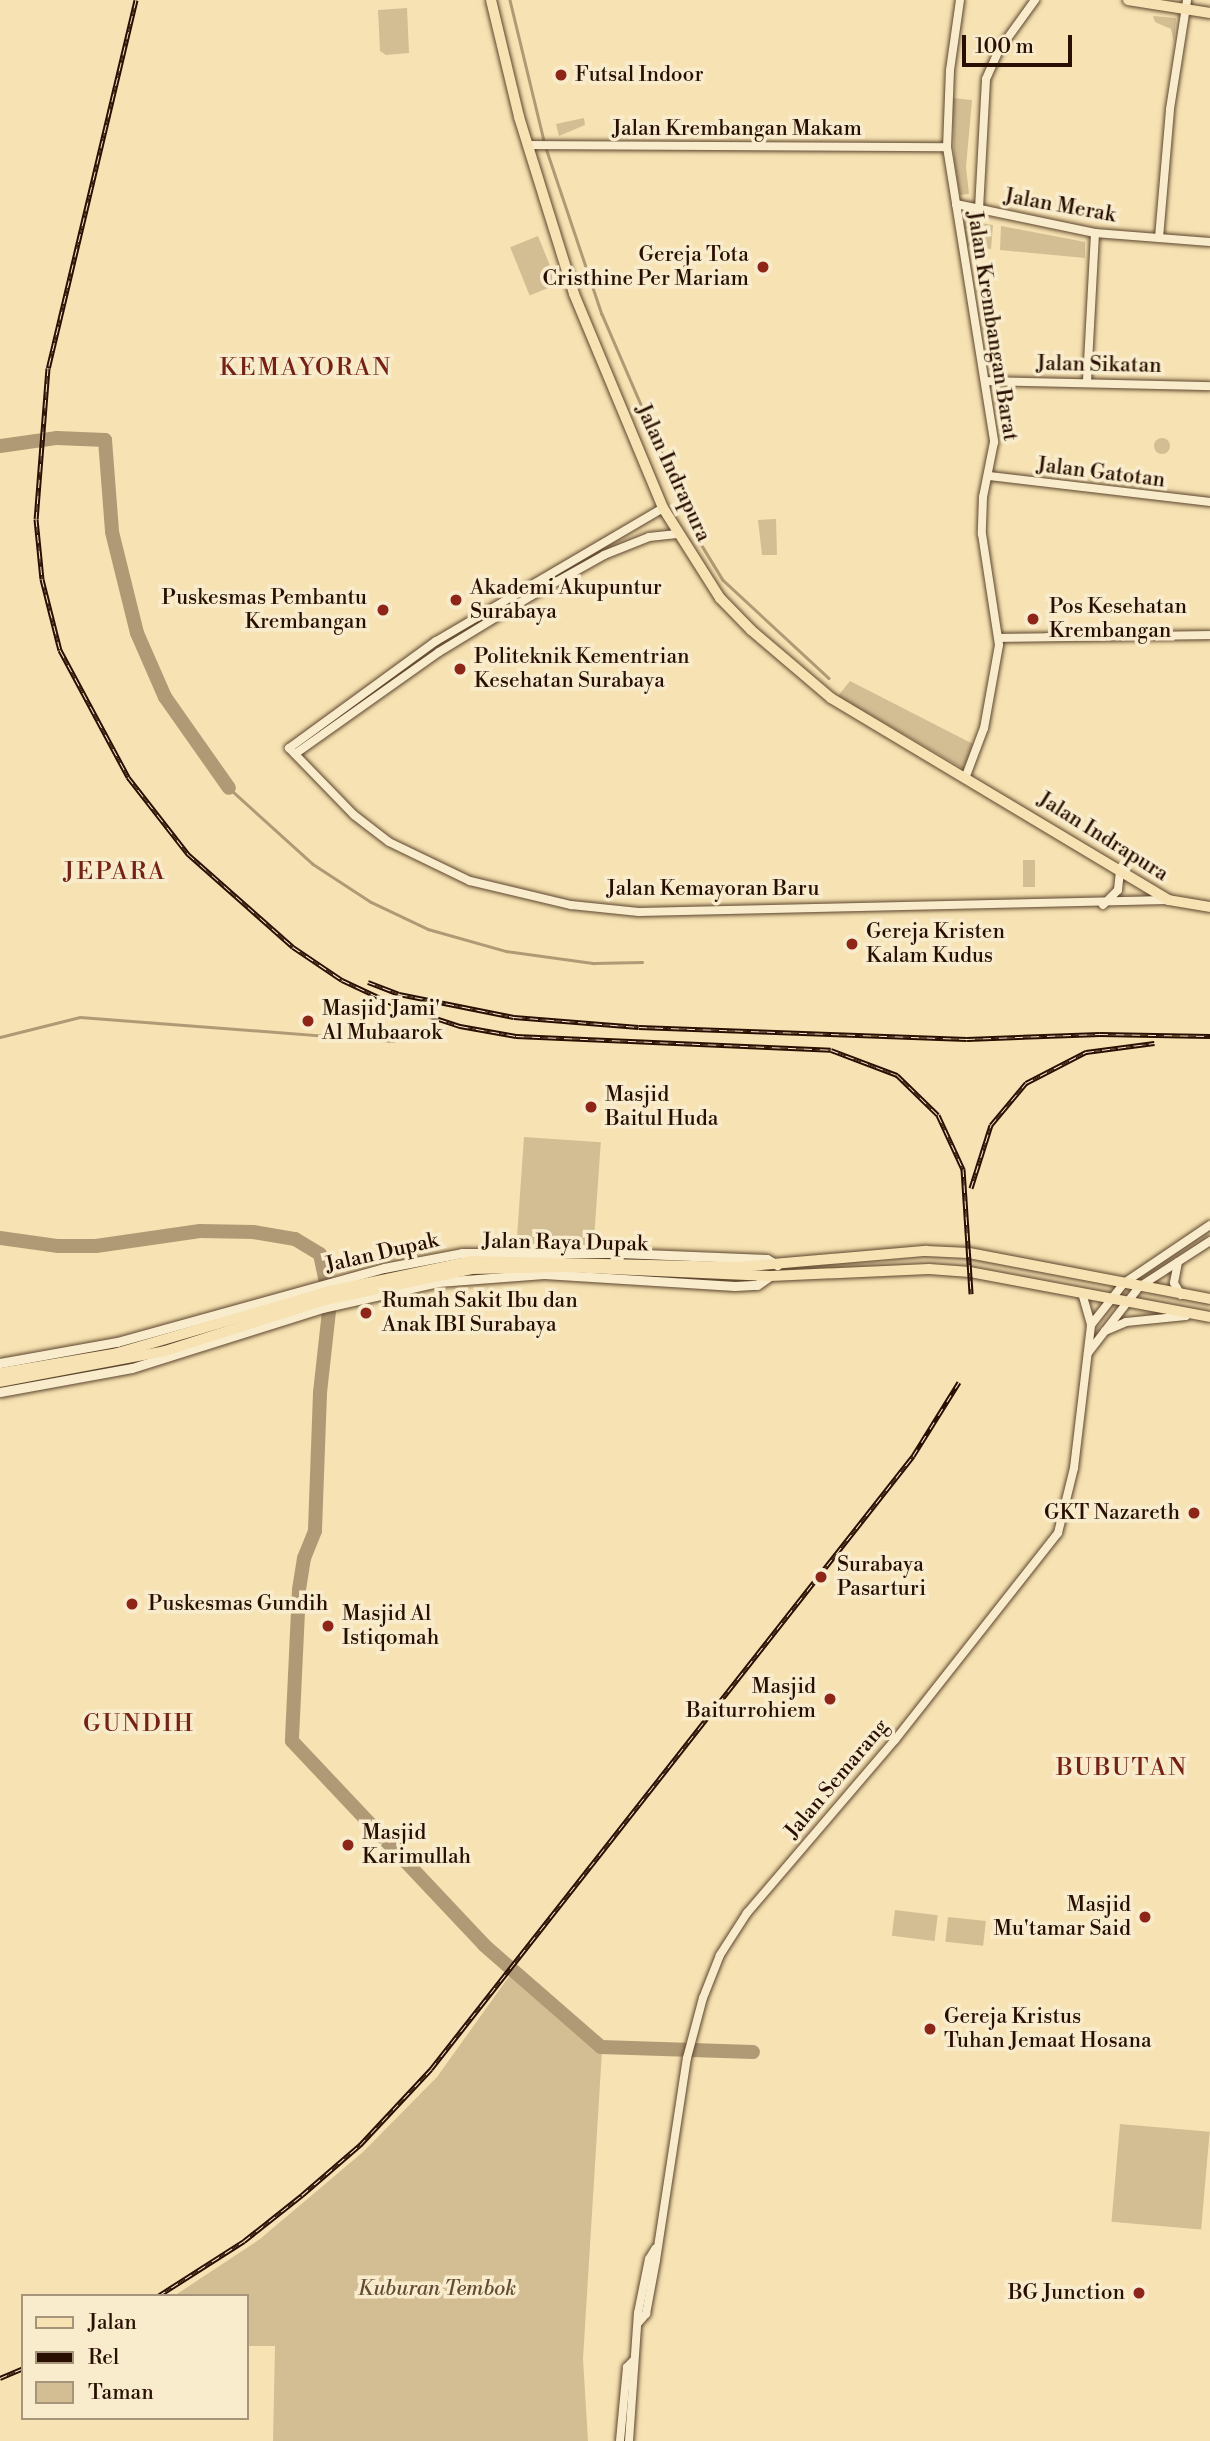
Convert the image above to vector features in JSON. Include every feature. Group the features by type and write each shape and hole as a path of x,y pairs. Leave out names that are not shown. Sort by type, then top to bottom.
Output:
{"main road":[{"name":"Jalan Indrapura","path":"491,0 528,145 574,294 663,508 720,598 751,631 831,698 966,776 1168,900 1210,907"},
{"path":"1128,0 1186,5 1210,13"},
{"path":"904,1252 907,1269"},
{"name":"Jalan Raya Dupak","path":"0,1373 62,1364 162,1341 407,1272 471,1261 542,1259 778,1266 904,1252 969,1253 1184,1297 1210,1299"},
{"name":"Jalan Raya Dupak","path":"407,1272 472,1269 638,1275 770,1276 907,1269 970,1272 1186,1315 1210,1317"},
{"name":"Jalan Dupak","path":"0,1392 132,1368 327,1295 522,1271"},
{"name":"Jalan Dupak","path":"0,1363 117,1342 327,1295 407,1272"},
{"name":"Jalan Raya Dupak","path":"0,1382 164,1351 327,1295"},
{"path":"60,1352 62,1364"}],"street":[{"name":"Jalan Krembangan Barat","path":"960,0 950,69 947,147 994,442 983,497 982,534 999,638 984,728 966,776"},
{"path":"978,209 986,79 999,50 1035,0"},
{"path":"1159,238 1170,108 1186,5"},
{"name":"Jalan Krembangan Makam","path":"528,145 947,147"},
{"name":"Jalan Merak","path":"957,205 1095,233 1210,242"},
{"path":"1087,381 1095,233"},
{"name":"Jalan Sikatan","path":"986,381 1087,381 1210,386"},
{"name":"Jalan Gatotan","path":"989,476 1210,502"},
{"path":"292,751 408,661 594,546 645,522 663,508"},
{"path":"645,522 653,536"},
{"path":"292,751 531,597 604,555 653,536 677,534"},
{"path":"526,587 531,597"},
{"path":"999,638 1210,635"},
{"path":"408,661 415,670"},
{"name":"Jalan Kemayoran Baru","path":"292,751 354,815 399,847 470,881 571,905 639,912 724,907 1103,905 1168,900"},
{"path":"1103,905 1118,890 1120,872"},
{"name":"Jalan Semarang","path":"629,2441 633,2361 646,2271 655,2249 688,2055 712,1971 731,1935 895,1740 1058,1533 1073,1478 1091,1325 1124,1283 1210,1225"},
{"name":"Jalan Semarang","path":"1087,1354 1139,1287 1210,1241"},
{"path":"1178,1262 1174,1283 1184,1297"},
{"path":"1082,1293 1091,1325"},
{"path":"1103,1332 1126,1322 1186,1315"},
{"name":"Jalan Semarang","path":"620,2441 628,2367 633,2361"}],"green space":[{"path":"407,8 409,53 386,55 380,51 378,10"},
{"path":"1153,16 1176,18 1174,42 1171,29 1155,22"},
{"path":"953,98 972,100 966,167 969,194 960,195 954,159"},
{"path":"584,118 585,125 559,136 556,124"},
{"path":"968,221 993,225 991,249 968,247 962,223"},
{"path":"1001,226 1085,242 1085,258 1000,250"},
{"path":"538,236 557,284 530,295 510,247"},
{"path":"1159,438 1165,438 1170,446 1168,452 1159,454 1154,449 1154,443"},
{"path":"776,519 777,555 762,555 758,520"},
{"path":"850,681 973,744 964,769 838,696"},
{"path":"1023,860 1035,860 1035,887 1023,887"},
{"path":"524,1137 601,1142 593,1249 517,1244"},
{"path":"895,1910 938,1915 935,1941 892,1936"},
{"path":"948,1917 986,1921 983,1946 945,1942"},
{"name":"Kuburan Tembok","path":"510,1975 602,2051 583,2359 588,2441 273,2441 275,2346 248,2346 248,2294 177,2294 260,2239 363,2152 437,2077"},
{"path":"1120,2124 1210,2132 1201,2229 1111,2222"}],"waterway":[{"path":"510,0 544,141"},
{"path":"546,148 602,314 701,544 723,580 829,678"},
{"path":"0,446 57,438 105,440 112,532 137,633 165,697 229,788"},
{"path":"229,788 313,864 371,902 428,929 506,951 594,963 642,962"},
{"path":"0,1037 80,1017 393,1041"},
{"path":"0,1238 58,1246 96,1246 200,1231 253,1232 295,1239 320,1254 330,1302 320,1393 315,1531 304,1558 299,1590 292,1741 484,1945 601,2047 753,2052"}],"railway":[{"path":"136,0 48,368 36,519 42,579 60,650 128,777 188,854 293,947 342,980 393,1004 460,1026 516,1036 831,1050 897,1075 938,1115 963,1169 971,1294"},
{"path":"368,982 399,994 514,1017 639,1027 967,1039 1100,1034 1210,1036"},
{"path":"971,1188 991,1125 1026,1083 1086,1052 1154,1043"},
{"path":"161,2294 244,2241 302,2195 360,2145 431,2069 913,1456 959,1382"},
{"path":"0,2378 21,2369"}],"place":[{"name":"Futsal Indoor","path":"561,75"},
{"name":"Gereja Tota Cristhine Per Mariam","path":"763,267"},
{"name":"Akademi Akupuntur Surabaya","path":"456,600"},
{"name":"Puskesmas Pembantu Krembangan","path":"383,610"},
{"name":"Pos Kesehatan Krembangan","path":"1033,619"},
{"name":"Politeknik Kementrian Kesehatan Surabaya","path":"460,669"},
{"name":"Gereja Kristen Kalam Kudus","path":"852,944"},
{"name":"Masjid Jami' Al Mubaarok","path":"308,1021"},
{"name":"Masjid Baitul Huda","path":"591,1107"},
{"name":"Rumah Sakit Ibu dan Anak IBI Surabaya","path":"366,1313"},
{"name":"GKT Nazareth","path":"1194,1513"},
{"name":"Surabaya Pasarturi","path":"821,1577"},
{"name":"Puskesmas Gundih","path":"132,1604"},
{"name":"Masjid Al Istiqomah","path":"328,1626"},
{"name":"Masjid Baiturrohiem","path":"830,1699"},
{"name":"Masjid Karimullah","path":"348,1845"},
{"name":"Masjid Mu'tamar Said","path":"1145,1917"},
{"name":"Gereja Kristus Tuhan Jemaat Hosana","path":"930,2029"},
{"name":"BG Junction","path":"1139,2293"}],"district":[{"name":"KEMAYORAN","path":"306,369"},
{"name":"JEPARA","path":"115,873"},
{"name":"GUNDIH","path":"139,1725"},
{"name":"BUBUTAN","path":"1122,1769"}]}
